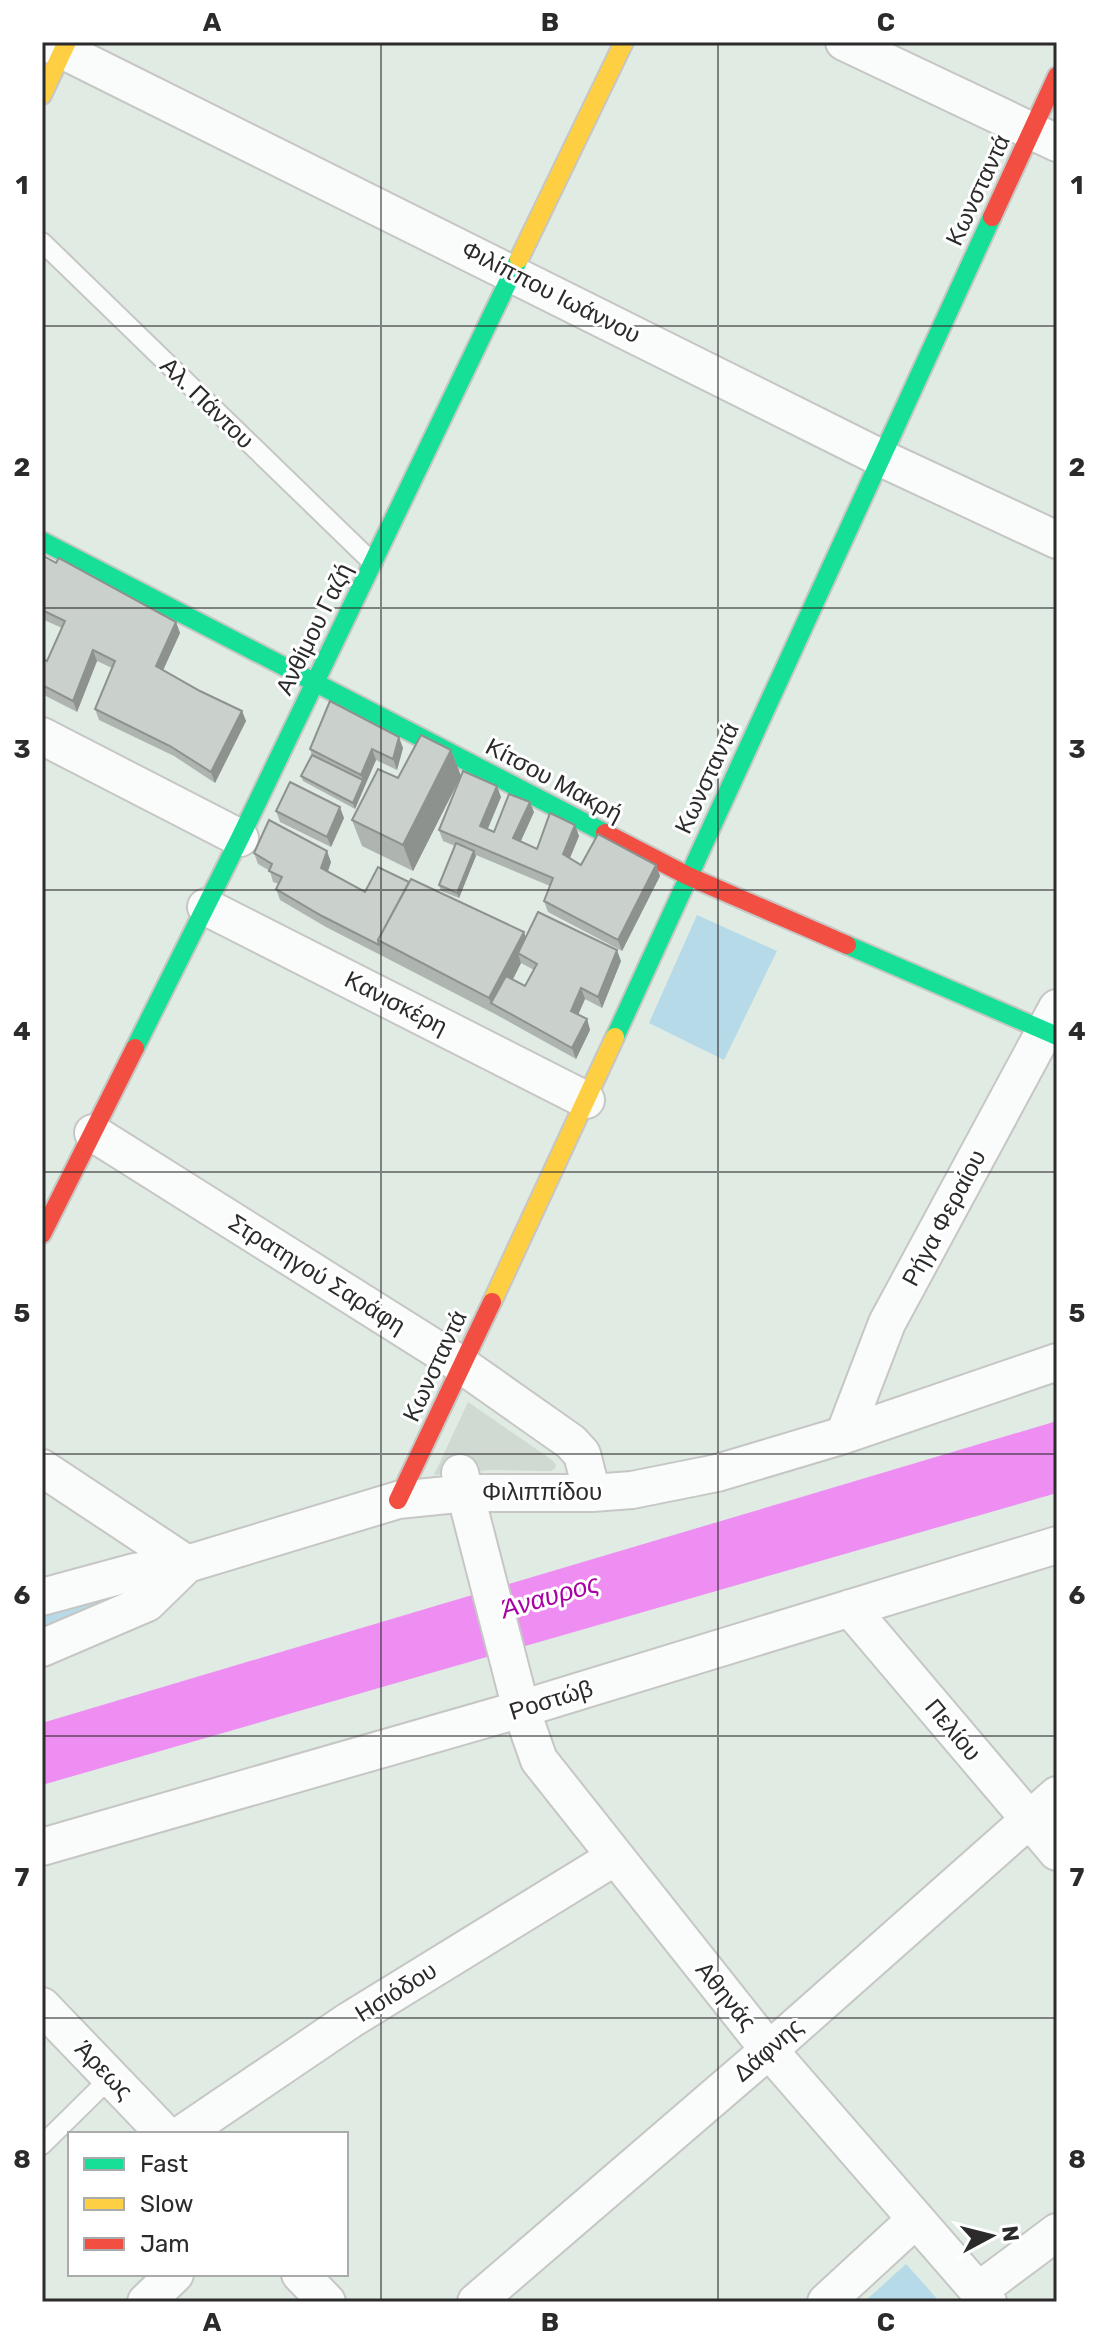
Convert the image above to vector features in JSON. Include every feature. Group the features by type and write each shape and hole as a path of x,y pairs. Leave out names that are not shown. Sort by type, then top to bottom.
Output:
{"street":[{"name":"Ανθίμου Γαζή","path":"42,1234 240,838 624,42"},
{"path":"844,42 1044,137"},
{"name":"Φιλίππου Ιωάννου","path":"59,45 881,458 1057,540"},
{"path":"42,95 59,45"},
{"name":"Κωνσταντά","path":"398,1500 463,1366 881,458 1044,137 1057,76"},
{"name":"Κίτσου Μακρή","path":"42,541 688,876 1053,1025"},
{"path":"42,736 240,838"},
{"name":"Κανισκέρη","path":"206,907 586,1100"},
{"name":"Ρήγα Φεραίου","path":"844,1435 887,1323 1053,1025"},
{"name":"Στρατηγού Σαράφη","path":"93,1133 463,1366 571,1442 582,1454 592,1493"},
{"name":"Φιλιππίδου","path":"42,1648 147,1603 187,1564 398,1500 464,1483 592,1493 632,1490 717,1473 844,1435 1057,1362"},
{"path":"42,1468 187,1564"},
{"name":"Αθηνάς","path":"464,1483 510,1670 539,1760 769,2050 983,2297"},
{"name":"Ροστώβ","path":"42,1847 521,1709 1057,1545"},
{"path":"42,1597 134,1572 187,1564"},
{"name":"Πελίου","path":"850,1608 1057,1852"},
{"name":"Δάφνης","path":"493,2297 1057,1795"},
{"name":"Ησιόδου","path":"185,2132 350,2020 615,1857"},
{"name":"Άρεως","path":"42,2006 163,2132"},
{"path":"826,2302 915,2220"},
{"path":"983,2297 1057,2232"},
{"path":"146,2302 173,2276"},
{"path":"302,2276 327,2302"}],"lane":[{"name":"Αλ. Πάντου","path":"42,242 373,563"},
{"path":"42,2145 111,2077"}],"shaded area":[{"path":"697,915 777,951 724,1060 649,1023"},
{"path":"468,1402 552,1460 555,1469 434,1475"},
{"path":"129,1588 129,1593 42,1629 42,1615"},
{"path":"906,2264 940,2302 864,2302"}],"water":[{"name":"Άναυρος","path":"1057,1421 1057,1493 42,1785 42,1723"}],"building":[{"path":"42,555 56,563 59,558 176,622 156,666 242,711 211,772 170,746 95,709 115,661 93,650 73,701 42,685 42,659 47,661 65,621 42,610"},
{"path":"330,701 399,737 393,759 372,749 361,775 310,749"},
{"path":"421,735 451,750 403,845 352,820 378,769 398,778"},
{"path":"312,755 363,780 353,803 301,776"},
{"path":"463,771 497,786 480,826 494,832 509,794 530,802 513,838 537,849 550,813 575,825 563,854 581,865 598,834 656,865 618,940 544,901 553,878 439,830"},
{"path":"290,782 340,807 327,837 276,811"},
{"path":"269,820 327,851 321,868 365,892 378,867 409,882 378,940 379,945 276,889 282,877 269,871 272,864 254,853"},
{"path":"456,843 474,851 457,893 439,885"},
{"path":"411,879 524,932 489,998 378,940"},
{"path":"538,912 617,950 598,997 581,988 571,1011 587,1019 572,1048 491,1003 506,976 525,986 537,964 518,953"}],"traffic: fast":[{"path":"615,1037 992,217"},
{"path":"135,1048 240,838 519,259"},
{"path":"42,541 605,833"},
{"path":"847,945 1057,1036"}],"traffic: slow":[{"path":"42,95 67,42"},
{"path":"519,259 624,42"},
{"path":"492,1302 615,1037"}],"traffic: jam":[{"path":"992,217 1057,76"},
{"path":"605,833 688,876 847,945"},
{"path":"42,1234 135,1048"},
{"path":"398,1500 492,1302"}]}
